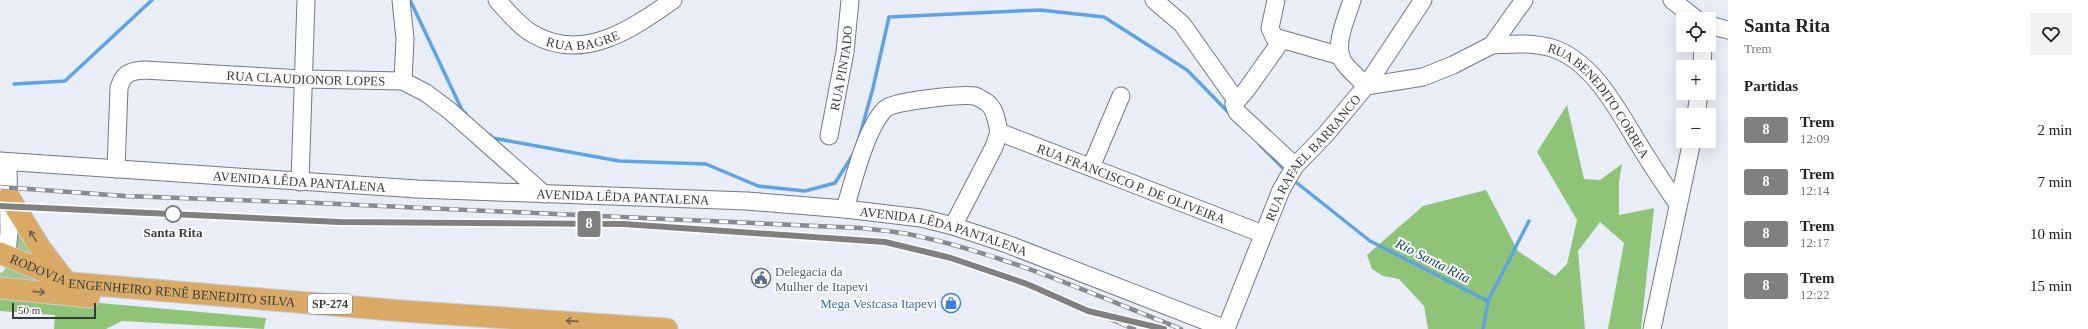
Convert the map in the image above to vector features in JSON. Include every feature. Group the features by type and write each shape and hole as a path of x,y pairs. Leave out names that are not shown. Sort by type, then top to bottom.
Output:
{"main road":[{"path":"6,201 64,279"},
{"name":"RODOVIA ENGENHEIRO RENÊ BENEDITO SILVA","path":"2,258 72,283 317,304 667,329"},
{"name":"RODOVIA ENGENHEIRO RENÊ BENEDITO SILVA","path":"0,288 135,302 515,329"}],"street":[{"path":"300,182 306,0"},
{"path":"400,0 405,39 403,81"},
{"name":"RUA BAGRE","path":"497,0 514,19 533,34 559,44 585,45 609,39 673,0"},
{"name":"RUA PINTADO","path":"829,136 845,52 850,0"},
{"path":"1154,0 1182,24 1236,100"},
{"path":"1276,0 1270,28 1274,37 1281,41 1340,56"},
{"path":"1352,0 1342,32 1340,56 1344,63 1366,86 1423,77 1453,65 1492,45 1524,0"},
{"name":"RUA RAFAEL BARRANCO","path":"1226,329 1281,190 1295,166 1326,134 1366,86 1423,0"},
{"path":"1672,0 1687,12"},
{"path":"1716,27 1728,30"},
{"path":"1281,41 1247,89 1234,104 1237,112 1295,166"},
{"name":"RUA BENEDITO CORREA","path":"1492,45 1530,43 1554,49 1578,62 1596,80 1611,100 1678,204"},
{"name":"RUA CLAUDIONOR LOPES","path":"116,169 119,88 122,77 132,71 144,70 303,79 403,81 426,93 450,111 544,194"},
{"path":"845,209 868,139 878,118 886,108 896,104 928,99 976,96 988,102 994,113 999,132 994,147 953,226"},
{"path":"1091,167 1121,96"},
{"name":"RUA FRANCISCO P. DE OLIVEIRA","path":"999,132 1263,234"},
{"path":"1652,329 1690,148"},
{"path":"2,258 6,201 4,162"},
{"name":"AVENIDA LÊDA PANTALENA","path":"4,162 300,182 544,194 747,201 845,209 921,218 953,226 1007,244 1226,329"}],"green space":[{"path":"1567,105 1584,179 1600,180 1622,164 1619,182 1619,215 1654,208 1641,329 1608,329 1624,243 1600,222 1578,251 1585,329 1428,329 1424,306 1399,279 1383,276 1372,269 1367,255 1423,206 1486,190 1518,251 1555,276 1567,264 1577,220 1537,152"},
{"path":"21,232 39,260 15,251 16,234"},
{"path":"8,264 62,285 0,278 0,273 3,272"},
{"path":"0,294 266,318 264,329 122,321 106,329 54,329 55,315 0,311"}],"waterway":[{"path":"14,84 65,81 152,0"},
{"path":"410,0 462,110 466,114"},
{"path":"858,142 873,88 889,17 1040,10 1104,17 1187,70 1231,115"},
{"path":"490,135 493,138 619,161 706,164 758,186 805,191 835,183 854,153"},
{"path":"1259,144 1283,168"},
{"name":"Rio Santa Rita","path":"1297,183 1370,241 1488,301 1529,221"},
{"path":"1483,329 1488,301"}],"railway":[{"path":"0,187 125,196 317,203 860,228 890,231 943,242 1012,263 1181,329"},
{"path":"0,206 339,222 623,224 885,242 951,258 1027,284 1134,329"},
{"path":"1117,318 1164,329"}],"train":[{"name":"8","path":"0,206 339,222 623,224 830,237 885,242 951,258 1027,284 1088,311 1164,329"}],"place":[{"name":"Santa Rita","path":"173,214"},
{"name":"Delegacia da Mulher de Itapevi","path":"761,278"},
{"name":"Mega Vestcasa Itapevi","path":"951,303"}]}
